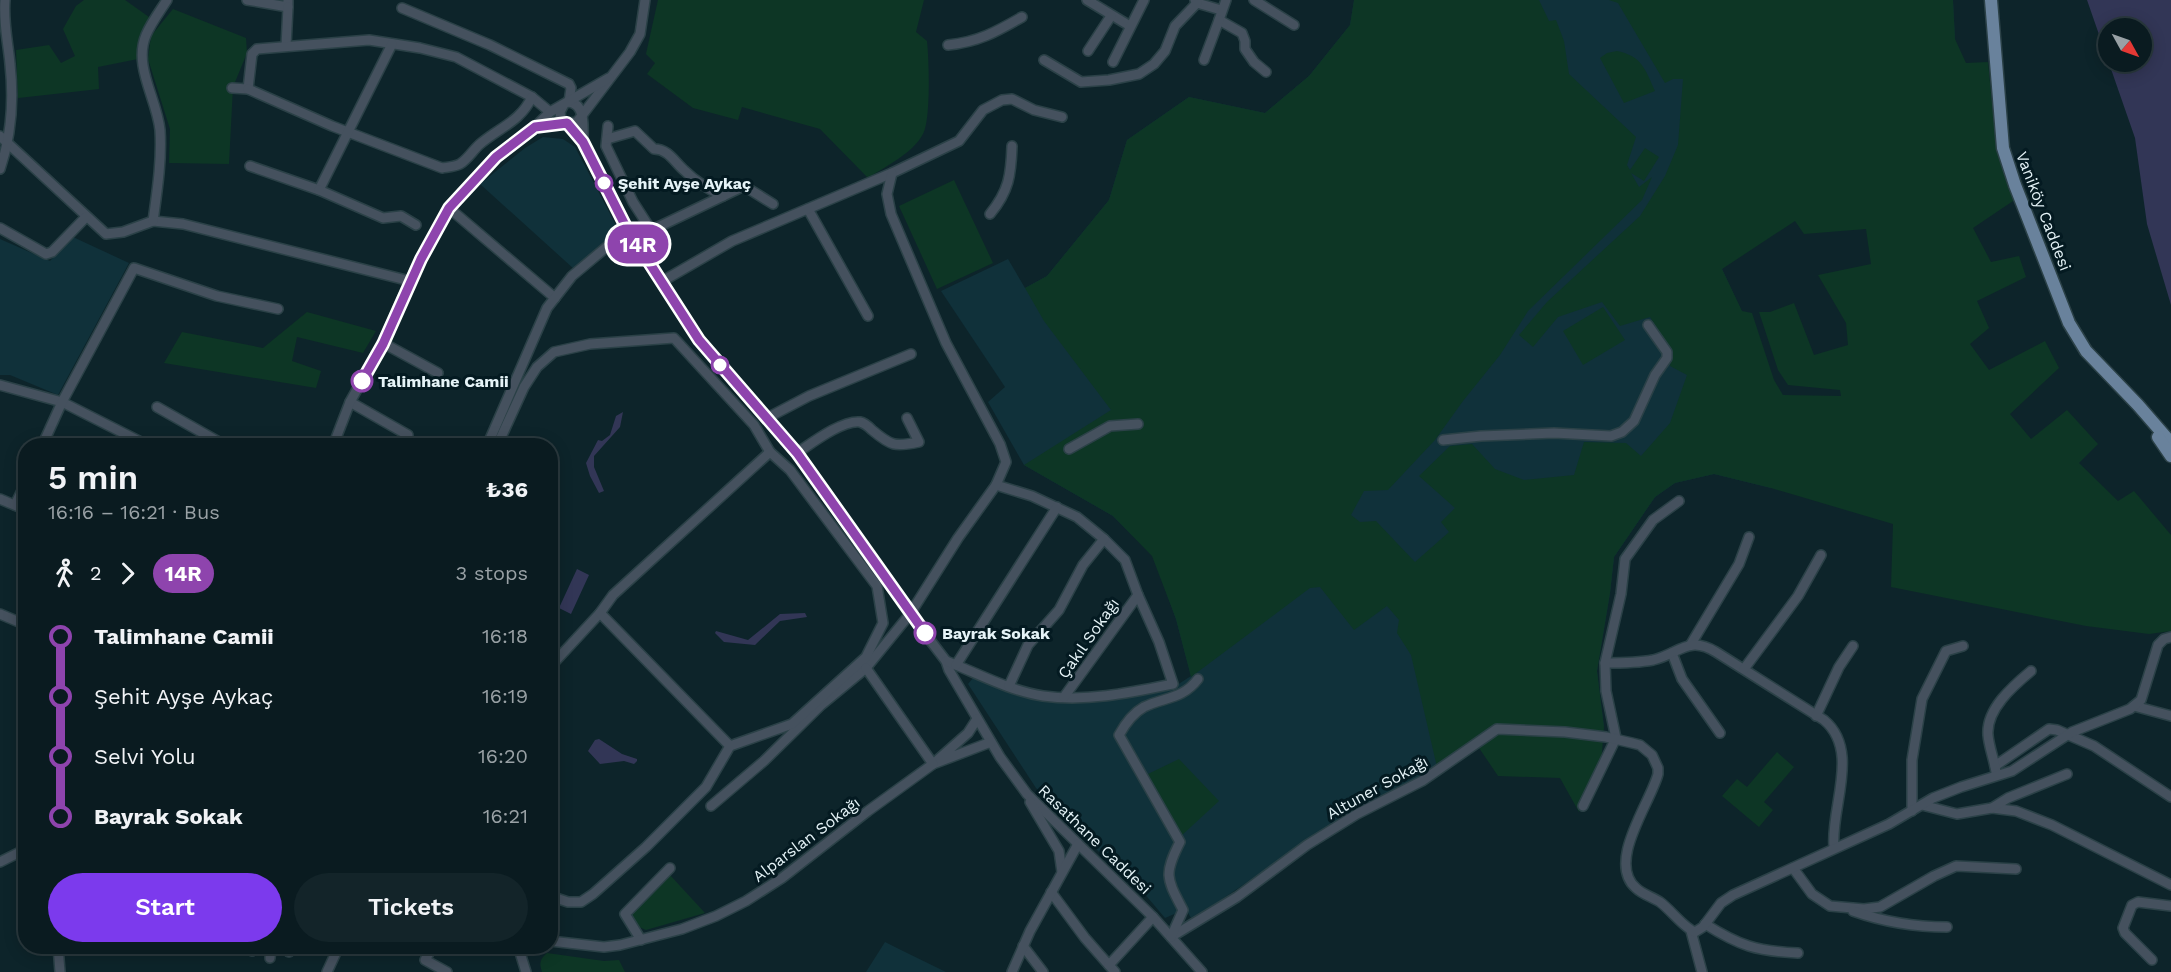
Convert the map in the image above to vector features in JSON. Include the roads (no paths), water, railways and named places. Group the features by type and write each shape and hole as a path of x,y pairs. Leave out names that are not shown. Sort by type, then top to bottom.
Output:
{"main road":[{"name":"Vaniköy Caddesi","path":"1991,0 2001,135 2009,169 2074,334 2092,359 2138,405 2171,443"},
{"name":"Vaniköy Caddesi","path":"2138,405 2171,456"}],"street":[{"path":"153,221 158,190 160,129 144,69 142,49 146,35 167,0"},
{"path":"247,0 288,3 286,46"},
{"path":"535,127 577,122 630,52 640,34 645,0"},
{"path":"1087,0 1130,26"},
{"path":"1113,62 1144,0"},
{"path":"1204,60 1226,0"},
{"path":"1254,0 1294,25"},
{"path":"1044,60 1081,82 1109,80 1139,74 1154,64 1165,51 1175,26 1196,1 1220,15 1242,33 1245,49 1254,62 1266,72"},
{"path":"0,169 9,143 12,111 10,64 3,4"},
{"path":"402,8 490,45 569,84 571,88 560,116 583,142"},
{"path":"1088,51 1111,16"},
{"path":"948,45 968,43 993,34 1022,17"},
{"path":"248,89 252,54 257,49 369,40 456,57 532,97 550,112"},
{"path":"319,190 392,44"},
{"path":"0,59 10,64"},
{"path":"336,438 350,402 383,344 410,281 449,208 496,157 535,127 550,112 609,78"},
{"path":"232,88 248,89 347,132 442,168 453,167 463,162 481,143 514,121 526,109 532,97"},
{"path":"661,282 732,241 892,173 960,141 983,110 1002,100 1012,99 1034,110 1062,117"},
{"path":"566,104 579,106 583,142"},
{"path":"608,126 606,146 633,202 651,231"},
{"path":"607,139 635,131 654,149 662,149 679,163 683,170 712,191 723,196"},
{"path":"0,136 106,234 123,232 153,221 183,224 410,281"},
{"name":"Rasathane Caddesi","path":"583,142 628,229 699,340 797,453 909,614 946,661 991,742 1027,794 1153,917 1202,972"},
{"path":"990,214 1007,188 1011,169 1011,146"},
{"path":"250,166 319,190 383,218 400,216 416,225"},
{"path":"711,806 764,761 821,705 866,668 909,614 958,538 996,485 1006,462 1000,444 946,343 891,214 887,194 892,173"},
{"path":"636,240 744,186 773,204"},
{"path":"449,208 555,298"},
{"path":"808,209 868,316"},
{"path":"0,228 46,255 52,252 86,217"},
{"path":"491,438 547,308 572,276 628,229"},
{"path":"46,438 62,402 134,268 217,296 278,309"},
{"path":"1443,440 1554,433 1611,436 1622,432 1634,421 1655,375 1667,358 1667,352 1648,325"},
{"path":"501,438 524,387 537,367 554,352 590,344 674,338 754,425 770,452 790,470 877,586 882,623 866,657 792,724 729,746 706,786 646,847 593,894 581,902 568,902 558,899"},
{"path":"383,344 438,373"},
{"path":"767,418 809,396 911,354"},
{"path":"0,385 62,402 133,438"},
{"path":"350,402 408,435"},
{"path":"157,407 212,438"},
{"path":"797,453 836,428 859,422 866,424 886,442 899,446 919,442 908,418"},
{"path":"1069,449 1110,426 1138,424"},
{"path":"558,658 600,613 613,595 770,452"},
{"path":"946,661 1041,696 1064,698 1115,695 1173,684 1159,642 1125,560 1077,517 1032,496 996,485"},
{"path":"0,499 18,506"},
{"path":"15,505 18,499"},
{"path":"1583,806 1616,738 1606,691 1605,663 1621,594 1625,559 1653,520 1679,501"},
{"path":"956,665 1057,507"},
{"path":"1691,644 1739,564 1749,537"},
{"path":"1009,686 1028,645 1059,610 1083,566 1104,539"},
{"path":"1743,669 1798,596 1821,555"},
{"name":"Çakıl Sokağı","path":"1064,698 1138,595"},
{"path":"600,613 729,746"},
{"path":"0,614 18,622"},
{"path":"1702,972 1691,931 1695,932 1705,924 1714,910 1726,899 1834,847 1881,828 1961,787 2020,767 2067,735 2134,706 2141,699 2158,645 2164,639 2171,637"},
{"path":"1605,663 1661,658 1691,644 1699,644 1710,648 1816,716 1832,729 1840,749 1840,787 1833,837 1834,847"},
{"path":"1816,716 1839,667 1853,646"},
{"path":"1912,811 1912,760 1922,699 1946,651 1964,646"},
{"path":"1672,653 1682,679 1720,733"},
{"path":"866,668 933,764"},
{"path":"1997,776 1988,736 1988,723 2012,687 2031,671"},
{"path":"1171,937 1183,910 1168,881 1169,871 1180,842 1119,735 1128,720 1143,708 1190,689 1198,679"},
{"path":"2134,706 2171,716"},
{"name":"Alparslan Sokağı","path":"558,942 604,947 641,940 699,923 755,896 796,868 868,811 933,764 968,733 977,719"},
{"name":"Altuner Sokağı","path":"1171,937 1236,897 1307,845 1357,814 1429,776 1497,729 1565,732 1616,738 1640,745 1652,755 1658,768 1656,780 1626,855 1628,875 1635,888 1667,908 1691,931"},
{"path":"1995,766 2049,729 2094,746 2171,797"},
{"name":"Alparslan Sokağı","path":"933,764 991,742"},
{"path":"1992,808 2008,798 2067,774"},
{"path":"1027,794 1059,851 1062,872"},
{"path":"1922,805 1957,814 1992,808 2016,812 2052,825 2171,885"},
{"path":"1012,972 1023,946 1078,844"},
{"path":"0,862 18,853"},
{"path":"1793,868 1812,894 1830,906 1845,908 1880,907 1934,876 1956,867 2016,868"},
{"path":"641,940 625,914 670,868"},
{"path":"1051,892 1085,938 1112,968 1153,917"},
{"path":"2152,960 2125,933 2123,928 2132,905 2138,902 2171,906"},
{"path":"1845,908 1872,918 1917,927 1947,927"},
{"path":"1705,924 1733,941 1766,952 1798,953"},
{"path":"1023,946 1043,972"},
{"path":"59,954 60,972"},
{"path":"270,958 271,954"},
{"path":"327,972 335,954"},
{"path":"428,954 425,960 447,972"},
{"path":"520,954 526,972"}],"water":[{"path":"2087,0 2171,0 2171,305 2147,224 2135,138 2112,72 2152,72 2152,18 2098,18 2098,32"},
{"path":"623,412 620,427 594,456 594,467 604,491 599,493 586,463 598,440 602,441 610,435 616,416"},
{"path":"577,569 589,575 571,614 559,608"},
{"path":"805,613 807,617 780,621 755,645 724,642 715,633 716,631 748,640 780,614"},
{"path":"599,739 637,761 634,764 624,761 600,764 588,751 595,740"}],"place":[{"name":"Şehit Ayşe Aykaç","path":"604,183"},
{"name":"Talimhane Camii","path":"362,381"},
{"name":"Bayrak Sokak","path":"925,633"}]}
